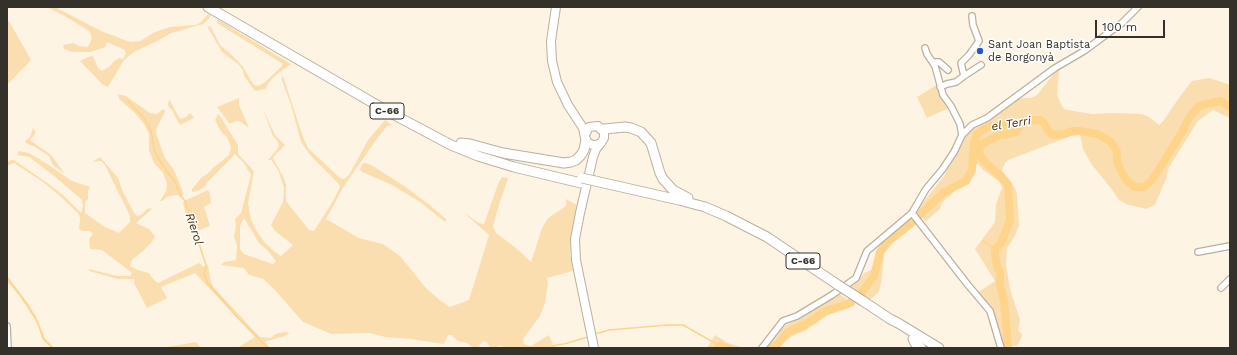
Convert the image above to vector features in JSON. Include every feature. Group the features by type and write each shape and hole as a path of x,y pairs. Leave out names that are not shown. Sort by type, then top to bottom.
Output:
{"highway":[{"name":"C-66","path":"208,7 387,111 451,145 478,156 514,167 582,180"},
{"name":"C-66","path":"218,7 397,110 461,143 506,160 687,207 727,222 767,242 837,286"},
{"path":"601,128 625,127 641,132 651,143 660,173 669,186 677,193 705,207"},
{"path":"461,143 503,153 564,163 576,160 581,155 587,140"},
{"name":"C-66","path":"594,183 659,195 705,207 734,220 762,234 927,348"},
{"path":"861,303 932,348"},
{"path":"890,320 898,323 939,348"},
{"path":"913,339 921,348"}],"main road":[{"path":"556,7 551,41 552,61 557,82 568,105 583,128 592,150 593,157"},
{"path":"578,119 584,124 598,126 601,128 604,135 603,141 596,149 593,157 576,230 575,248 576,260 594,348"},
{"path":"587,140 587,129 592,126"},
{"path":"587,140 596,145 601,143"}],"street":[{"path":"762,348 783,322 832,295 856,278 867,251 912,213 926,189 942,170 954,152 962,135 972,125 987,118 1055,68 1084,51 1122,23 1138,7"},
{"path":"964,76 961,63 969,55 979,40 973,25 972,16"},
{"path":"925,48 935,66 943,95 951,106 960,124 962,135"},
{"path":"933,62 939,62 948,70"},
{"path":"940,88 947,84 956,82 981,65"},
{"path":"912,213 990,311 1001,348"},
{"path":"1198,252 1230,246"},
{"path":"1221,288 1230,279"},
{"path":"7,326 8,348"}],"shaded area":[{"path":"47,7 55,7 101,31 130,42 140,41 155,32 170,27 195,25 200,23 208,14 211,15 203,24 171,33 134,52 124,60 108,87 103,85 80,61 93,56 98,68 102,71 119,58 123,59 126,54 125,50 107,42 105,47 91,52 72,52 64,49 63,45 74,43 78,46 88,47 92,38 89,31"},
{"path":"217,19 291,64 276,75 265,89 255,91 244,76 243,70 238,64 222,52 208,28 209,26 211,27 220,45 243,67 254,85 258,86 264,83 283,64 217,23"},
{"path":"7,21 9,21 31,60 7,85"},
{"path":"1059,70 1057,95 1064,109 1092,114 1142,114 1149,117 1159,125 1192,81 1209,78 1230,85 1230,118 1213,110 1198,121 1169,167 1166,179 1155,205 1146,209 1126,204 1119,200 1092,165 1083,149 1080,135 1071,136 1008,160 1005,163 1002,170 1015,188 1017,195 1019,225 1015,236 1007,248 1006,264 1010,289 1020,320 1018,331 1022,334 1017,346 1008,346 1002,343 995,315 977,293 995,281 975,249 995,222 996,204 1002,188 999,181 983,170 978,164 975,164 966,181 942,202 940,209 925,222 922,217 896,237 884,254 879,292 869,301 849,288 859,280 864,273 872,270 880,243 912,216 944,176 968,132 975,126 997,115 1018,99 1031,98 1037,95 1056,71"},
{"path":"283,76 308,148 340,178 344,179 349,175 368,140 385,120 392,125 387,126 374,143 344,186 326,219 359,238 383,244 400,256 426,288 450,307 469,300 489,235 463,212 479,223 484,224 498,184 502,177 508,178 493,226 496,233 516,248 531,262 542,228 548,218 566,206 566,199 577,205 572,227 570,255 573,271 547,278 548,283 545,303 540,316 523,339 524,344 531,346 549,335 554,347 508,348 500,346 490,348 487,342 483,341 479,346 481,348 473,348 467,343 458,341 451,335 448,335 444,344 385,337 369,333 331,334 303,322 274,289 263,279 249,275 244,268 221,265 224,262 236,260 237,246 234,236 236,226 235,219 241,213 251,175 243,162 235,154 206,184 206,186 198,191 192,192 192,189 202,177 229,155 231,147 227,137 220,130 215,120 218,114 238,145 238,154 254,171 248,203 251,219 256,230 265,243 281,256 293,245 275,231 271,225 283,202 284,188 279,172 273,162 268,160 279,145 273,136 262,107 275,135 285,145 273,158 286,184 286,201 309,230 314,231 340,187 338,183 310,155 301,142 291,105 281,78","holes":["244,218 259,243 276,261 273,264 244,254 240,249 240,226"]},
{"path":"938,84 939,92 949,108 927,118 917,97"},
{"path":"118,94 126,96 150,113 157,114 163,109 165,111 156,130 157,136 165,158 174,170 182,189 183,195 180,197 178,195 169,196 160,201 166,191 167,183 163,173 154,163 149,151 149,134 144,124 135,113 119,99"},
{"path":"239,98 239,105 249,128 237,121 229,123 217,107"},
{"path":"169,99 180,119 186,117 190,113 194,118 180,125 172,110 168,106"},
{"path":"33,128 35,134 31,141 51,155 65,174 53,165 49,156 26,143 25,141 30,137"},
{"path":"19,151 29,153 72,181 90,187 88,191 88,199 85,202 85,213 105,227 119,233 130,222 130,216 105,165 101,161 92,162 100,157 118,178 123,192 137,216 141,215 147,209 152,209 136,223 149,229 155,236 152,242 132,260 130,266 149,273 158,283 199,263 204,267 208,265 211,283 214,288 260,337 271,338 275,334 284,332 290,333 264,342 271,348 237,348 255,337 195,273 161,287 167,298 147,308 134,283 135,279 118,279 89,271 89,269 117,276 130,276 132,273 102,250 90,249 89,239 93,234 90,231 83,231 79,229 79,214 60,196 43,182 14,163 7,166 7,162 14,160 63,195 81,213 83,206 82,200 29,157 17,155"},
{"path":"363,163 373,166 407,188 446,219 445,222 420,202 392,185 362,172 360,170"},
{"path":"208,190 210,193 211,203 204,207 210,226 191,232 183,203 186,200"},
{"path":"8,278 36,316 45,338 54,348 51,348 42,338 38,324 20,297 8,283"},
{"path":"839,294 856,305 828,315 805,331 792,336 777,348 764,348 784,326 805,316"},
{"path":"715,335 728,343 744,348 707,348"},
{"path":"196,342 201,348 161,348"}],"waterway":[{"name":"Rierol","path":"128,101 144,118 151,130 154,149 158,158 174,180 181,196 185,201 206,265 204,273 207,282 239,319 268,348"},
{"name":"el Terri","path":"770,348 776,346 788,332 806,324 825,311 850,303 863,291 874,276 880,252 889,241 909,225 944,192 966,181 972,170 974,144 977,134 986,128 991,126 1012,125 1040,120 1044,123 1049,132 1054,135 1072,131 1097,134 1110,141 1113,145 1117,152 1117,161 1120,169 1127,181 1134,187 1144,187 1151,181 1158,171 1190,116 1199,106 1220,101 1230,107"},
{"path":"1008,348 1004,301 1000,285 1000,272 997,267 995,255 995,249 1001,243 1010,220 1008,185 984,161 980,155 979,149 982,144 999,135 1016,132 1021,123"},
{"path":"983,241 995,249"},
{"path":"7,277 28,305 44,340 53,348"},
{"path":"595,334 609,330 683,325 720,346"},
{"path":"550,348 556,345 588,337"},
{"name":"el Terri","path":"718,348 720,346 727,348"}],"place":[{"name":"Sant Joan Baptista de Borgonyà","path":"980,51"}]}
